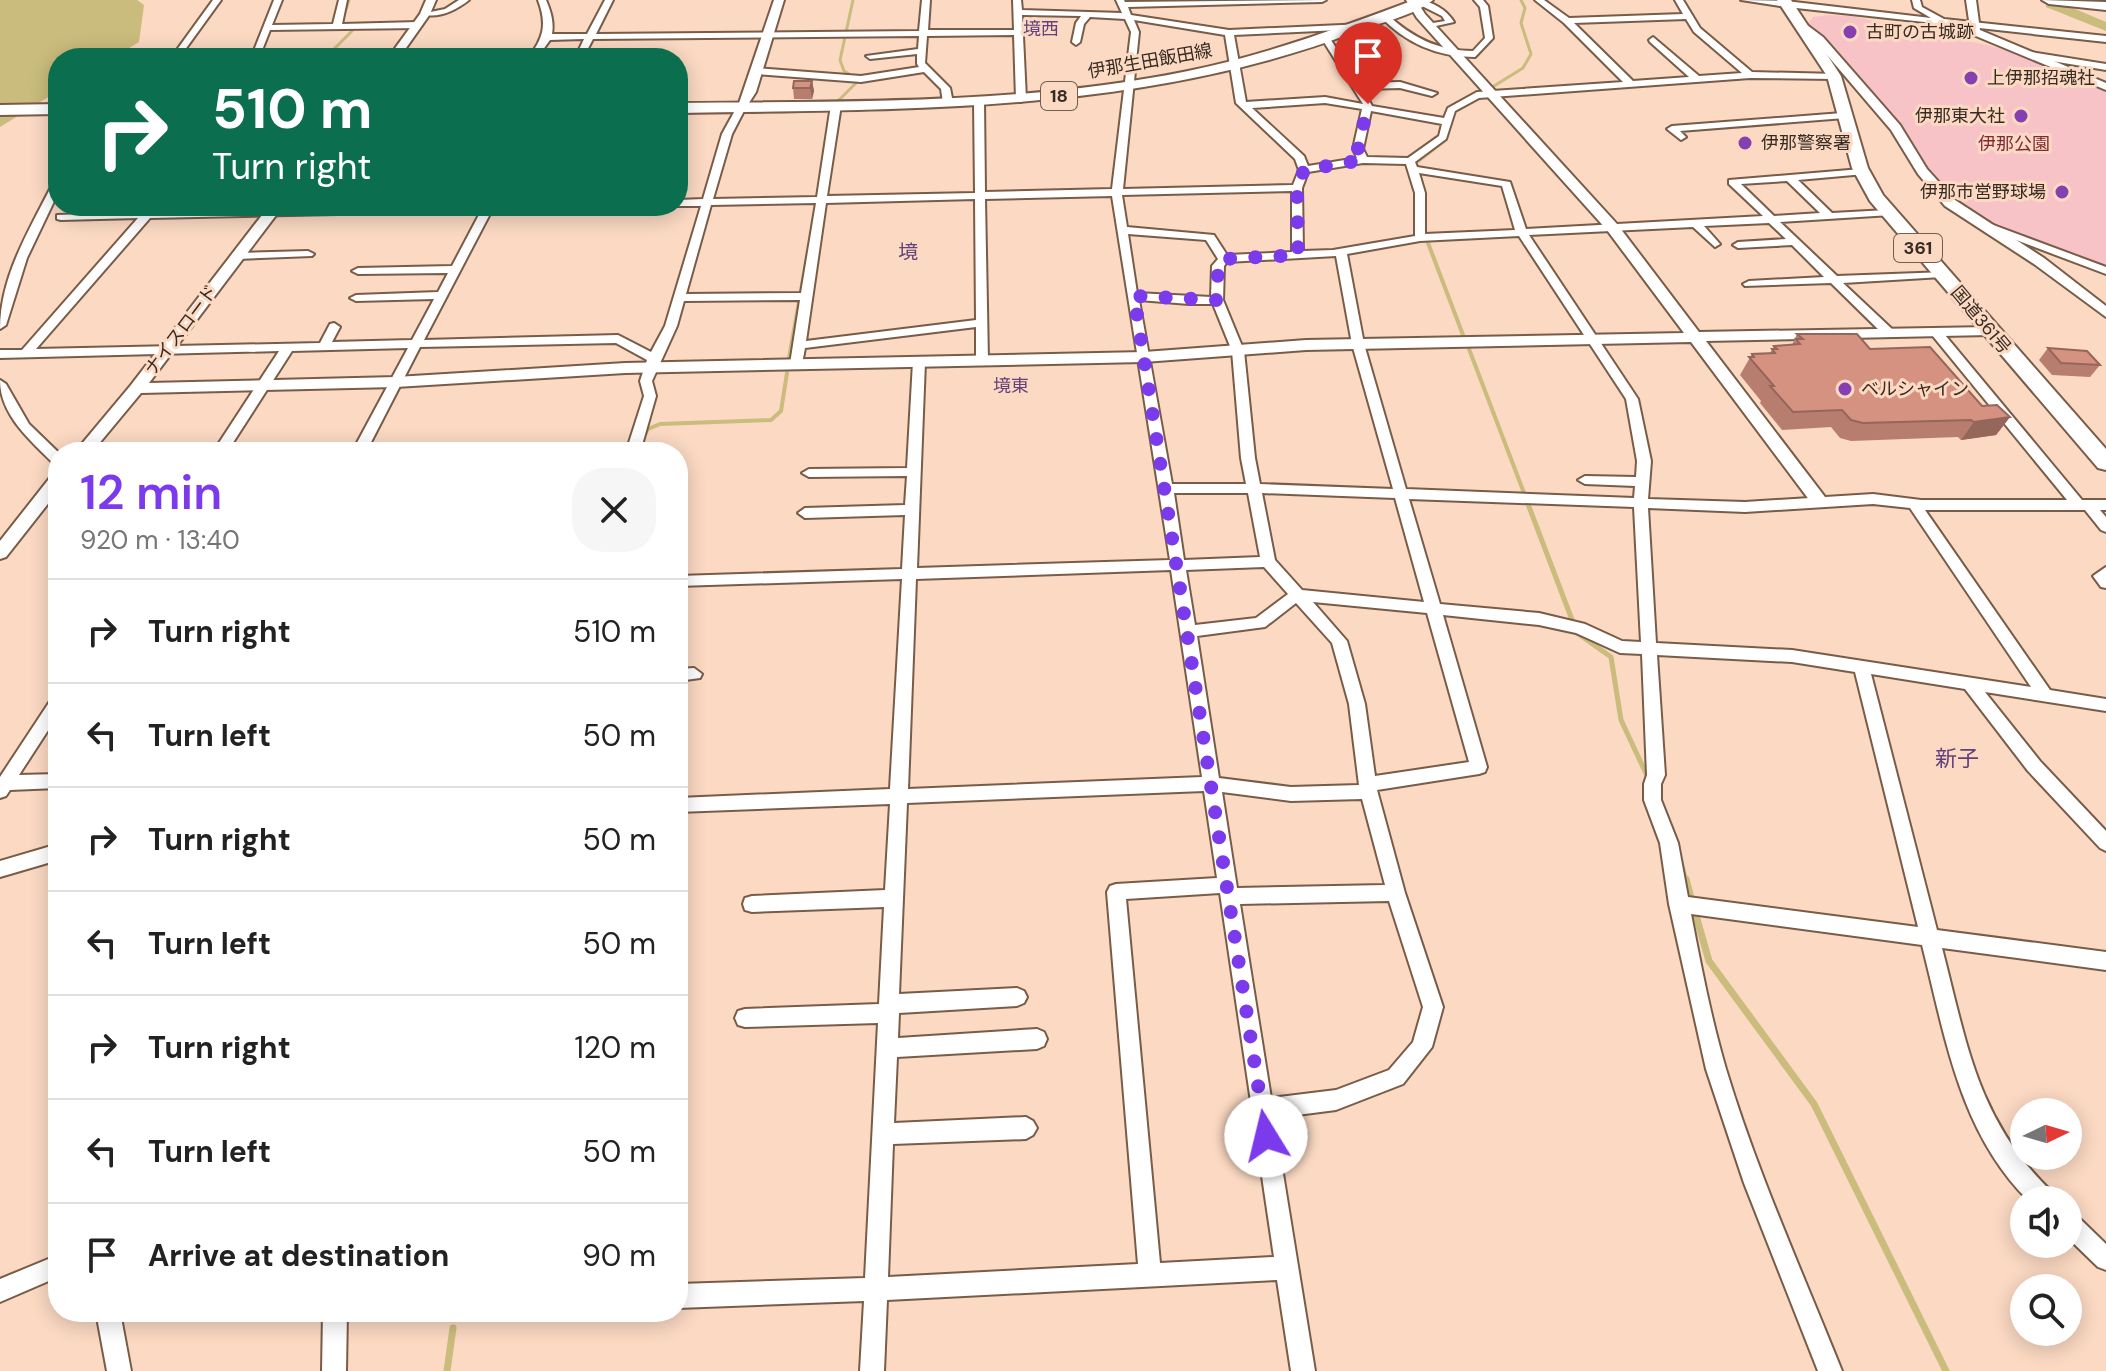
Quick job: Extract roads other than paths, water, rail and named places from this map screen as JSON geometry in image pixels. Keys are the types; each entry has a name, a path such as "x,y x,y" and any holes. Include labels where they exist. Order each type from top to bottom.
{"main road":[{"path":"2049,0 2106,6"},
{"name":"伊那生田飯田線","path":"688,108 948,103 1021,99 1130,86 1234,65 1326,39 1417,2"},
{"name":"国道361号","path":"1785,2 1834,76 1842,116 1861,172 1887,213 2106,463"},
{"path":"0,110 48,109"}],"street":[{"path":"182,48 217,0"},
{"path":"259,48 278,0"},
{"path":"337,26 343,0"},
{"path":"401,48 425,14 431,0"},
{"path":"425,14 447,11 465,0"},
{"path":"540,48 548,37 550,17 542,0"},
{"path":"584,48 609,0"},
{"path":"636,442 650,396 646,381 671,326 727,134 757,71 779,0"},
{"path":"926,0 921,51 924,69 945,88 948,103"},
{"path":"1017,0 1021,99"},
{"path":"1303,1371 1117,194 1135,32 1122,2 1198,4 1322,0"},
{"path":"1384,16 1403,35 1457,55 1475,54 1489,38 1484,6 1478,0"},
{"path":"1539,0 1567,21 1631,84"},
{"path":"1679,0 1697,30 1750,75"},
{"path":"1745,0 1785,2 1901,19 1944,21 1974,28 2106,87"},
{"path":"1916,0 1918,8 1944,21"},
{"path":"1971,0 1974,28"},
{"path":"1417,2 1445,14 1450,22 1430,26"},
{"path":"1417,2 1430,26 1612,227 1819,501"},
{"path":"1190,29 1198,4"},
{"path":"1017,12 1089,13 1229,33 1287,32 1356,23 1361,26"},
{"path":"1076,42 1080,23 1089,13"},
{"path":"1567,21 1688,16"},
{"path":"1974,28 1991,22 2056,29 2106,39"},
{"path":"267,28 418,25"},
{"path":"1803,27 1819,39 1896,128 1922,171 1950,203 2039,261 2106,313"},
{"path":"548,37 1019,32"},
{"path":"1229,33 1239,97 1244,106 1292,150 1304,170"},
{"path":"1326,39 1358,86 1367,107 1358,149 1363,160"},
{"path":"1653,40 1697,79"},
{"path":"870,56 921,51"},
{"path":"2030,55 2106,67"},
{"path":"757,71 859,79 924,69"},
{"path":"1415,167 1443,137 1451,110 1477,95 1750,75 1834,76"},
{"path":"1358,86 1400,85 1432,93"},
{"path":"1244,106 1325,100 1448,122"},
{"path":"979,101 982,360"},
{"path":"796,364 802,296 836,105"},
{"path":"1681,137 1672,129 1842,116"},
{"path":"1304,170 1363,160 1506,184 1521,231 1632,399 1644,461 1641,503 1652,782 1687,905 1714,1065 1732,1124 1830,1371"},
{"path":"1415,167 1424,237"},
{"path":"1298,255 1297,188 1304,170"},
{"path":"1861,172 1733,182 1889,333"},
{"path":"1789,177 1828,215"},
{"path":"688,203 1297,188"},
{"path":"0,325 21,258 48,203"},
{"path":"1262,1109 1336,1100 1396,1077 1422,1047 1433,1007 1396,893 1369,788 1357,704 1339,641 1268,562 1253,488 1238,351 1217,300 1218,266 1224,259 1341,252 1424,237 1887,213"},
{"path":"61,217 76,216"},
{"path":"26,353 147,216"},
{"name":"ナイスロード","path":"91,442 137,388 268,216"},
{"path":"364,442 483,216"},
{"path":"1695,222 1715,244"},
{"path":"1983,224 2106,271"},
{"path":"1121,230 1148,230 1178,237 1210,237 1224,259"},
{"path":"1738,245 1794,242"},
{"path":"688,805 1211,784 1291,794 1369,788 1479,767 1358,344 1341,252"},
{"path":"237,256 308,254"},
{"path":"358,271 456,269"},
{"path":"1749,284 1942,274"},
{"path":"356,298 442,295"},
{"path":"679,298 802,296"},
{"path":"1134,296 1217,300"},
{"path":"799,345 982,323"},
{"path":"324,346 334,327"},
{"path":"137,388 396,382 653,363 796,364 1144,357 1358,344 1989,331"},
{"path":"1936,332 2106,527"},
{"path":"0,354 618,339 653,363"},
{"path":"227,442 288,347"},
{"path":"872,1371 919,362"},
{"path":"0,384 5,410 48,450"},
{"path":"809,473 913,472"},
{"path":"1585,480 1642,482"},
{"path":"1166,489 1253,488 1745,507 1873,499 1914,504 2106,505"},
{"path":"0,553 48,492"},
{"path":"1914,504 2046,697"},
{"path":"805,513 911,510"},
{"path":"688,581 1268,562"},
{"path":"2106,572 2100,576 2106,583"},
{"path":"1187,632 1260,623 1297,595 1539,619 1576,627 1620,647 1792,656 2106,705"},
{"path":"1862,669 1965,1076 1981,1120 1994,1144 2032,1186"},
{"path":"1971,686 2034,766 2106,843"},
{"path":"3,787 48,717"},
{"path":"3,787 48,782"},
{"path":"0,869 48,855"},
{"path":"1150,1274 1116,892 1396,893"},
{"path":"752,904 893,898"},
{"path":"1687,905 2106,961"},
{"path":"745,1018 1017,997"},
{"path":"887,1048 1037,1039"},
{"path":"883,1134 1026,1128"},
{"path":"2082,1236 2106,1259"},
{"path":"688,1296 1286,1268"},
{"path":"0,1291 48,1270"},
{"path":"110,1322 119,1371"},
{"path":"334,1371 335,1322"}],"waterway":[{"path":"335,48 352,31 341,25 349,0"},
{"path":"837,102 859,80 844,71 840,60 853,0"},
{"path":"1494,86 1523,68 1531,54 1521,23 1525,8 1521,0"},
{"path":"2051,4 2106,27"},
{"path":"1425,220 1424,190 1416,163 1446,140 1453,113 1480,97"},
{"path":"813,220 819,188"},
{"path":"812,226 814,218"},
{"path":"1425,235 1463,335"},
{"path":"789,358 808,251"},
{"path":"1469,349 1529,506"},
{"path":"644,436 648,429 660,424 771,420 781,411 787,373"},
{"path":"1528,504 1577,633 1611,657 1621,720 1650,782"},
{"path":"1671,827 1686,881"},
{"path":"1686,879 1692,902"},
{"path":"1695,912 1709,961 1814,1104 1946,1371"},
{"path":"447,1371 453,1328"}],"place":[{"name":"古町の古城跡","path":"1850,32"},
{"name":"上伊那招魂社","path":"1971,78"},
{"name":"伊那東大社","path":"2021,116"},
{"name":"伊那警察署","path":"1745,143"},
{"name":"伊那市営野球場","path":"2062,192"},
{"name":"ベルシャイン","path":"1845,389"}],"district":[{"name":"境西","path":"1041,29"},
{"name":"境","path":"908,252"},
{"name":"境東","path":"1011,386"},
{"name":"新子","path":"1957,758"}],"park label":[{"name":"伊那公園","path":"2014,144"}]}
